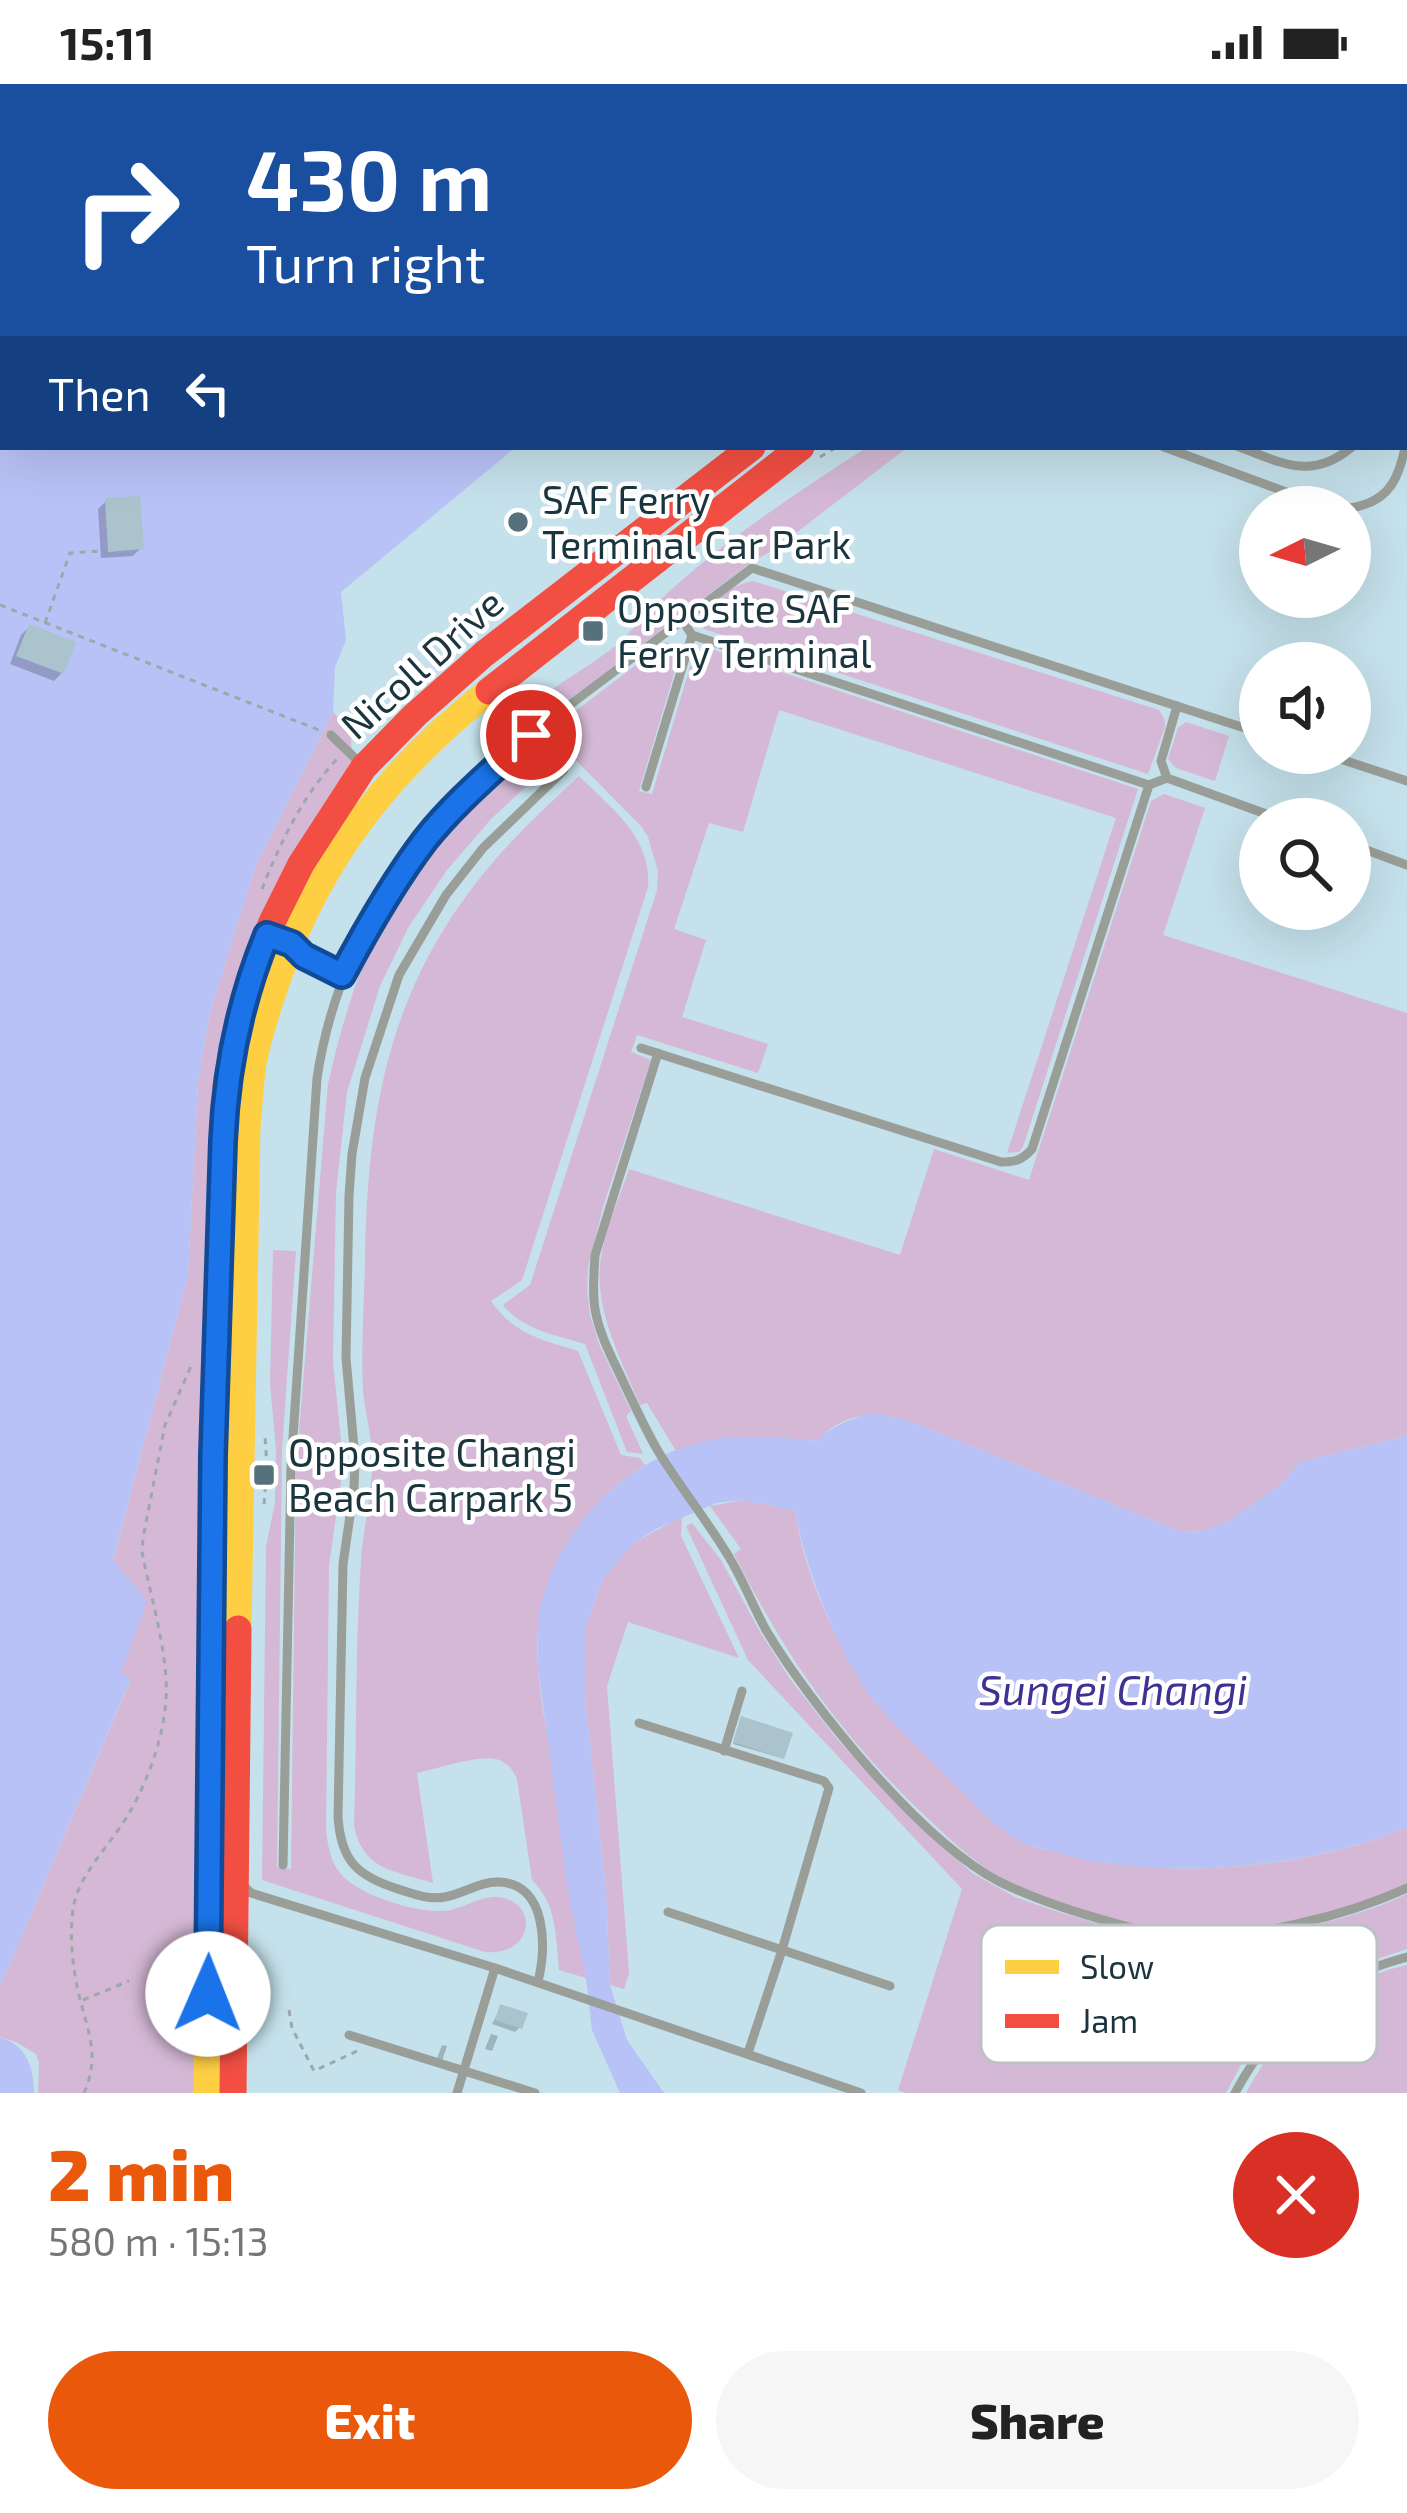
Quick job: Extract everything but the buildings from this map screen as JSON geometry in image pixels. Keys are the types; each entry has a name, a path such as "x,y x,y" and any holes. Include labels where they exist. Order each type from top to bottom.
{"main road":[{"name":"Nicoll Drive","path":"280,939 301,864 364,767 484,654 748,450"},
{"name":"Nicoll Drive","path":"220,2085 228,1392 224,1102 248,984 355,825 439,734 797,450"}],"lane":[{"path":"1172,450 1270,486"},
{"path":"1247,450 1310,468 1348,450"},
{"path":"1371,503 1395,481 1404,450"},
{"path":"555,716 752,568 1239,726"},
{"path":"683,620 692,635 1150,785 1167,778 1239,804"},
{"path":"646,787 692,635"},
{"path":"1167,778 1161,761 1177,706"},
{"path":"332,735 386,787"},
{"path":"283,1865 291,1467 322,1040 342,975 388,892 427,837 531,735"},
{"path":"1371,769 1407,781"},
{"path":"538,1982 540,1919 526,1894 500,1882 438,1898 417,1895 365,1876 346,1856 341,1843 343,1564 355,1459 346,1358 348,1219 362,1094 399,976 446,895 471,863 564,770"},
{"path":"641,1048 1001,1162 1024,1159 1032,1149 1150,785"},
{"path":"1371,852 1407,865"},
{"path":"280,939 342,975"},
{"path":"658,1054 602,1226 593,1286 605,1344 657,1450 728,1555 765,1628 796,1675 885,1784 966,1860 1013,1888 1124,1925"},
{"path":"724,1750 742,1691"},
{"path":"640,1723 824,1781 829,1788 748,2053"},
{"path":"223,1876 251,1893 538,1982 861,2093"},
{"path":"1282,1925 1323,1919 1407,1888"},
{"path":"668,1912 890,1986"},
{"path":"1377,1967 1407,1957"},
{"path":"457,2093 494,1968"},
{"path":"349,2035 535,2093"},
{"path":"1235,2093 1254,2063"}],"path":[{"path":"45,623 70,554 101,550"},
{"path":"0,605 332,735"},
{"path":"81,2001 129,1981"},
{"path":"289,2010 292,2028 314,2071 375,2043"}],"shaded area":[{"path":"863,450 904,450 550,714 560,723 666,642 676,646 679,657 639,791 652,794 693,657 711,649 1138,789 1023,1147 1007,1153 1116,818 779,710 743,832 709,823 674,929 706,940 682,1017 768,1044 758,1073 637,1035 631,1052 651,1060 603,1207 587,1290 599,1344 631,1411 626,1416 643,1454 627,1452 585,1344 530,1326 503,1305 530,1285 657,890 658,871 641,826 527,711 615,646 660,600 760,519"},
{"path":"753,581 1159,710 1165,727 1148,774 704,629 701,620 715,601"},
{"path":"333,712 350,730 354,773 285,880 234,982 222,1089 204,2093 38,2093 36,2054 0,2037 0,1987 131,1679 121,1675 113,1561 188,1275 198,1083 210,1012 256,865"},
{"path":"1186,722 1229,736 1215,781 1176,768 1168,759 1178,728"},
{"path":"541,737 559,756 491,819 447,870 408,928 380,986 347,1092 336,1192 333,1361 342,1451 329,1566 329,1847 337,1868 349,1881 392,1902 439,1911 491,1897 515,1903 526,1920 521,1939 513,1947 485,1952 262,1880 266,1547 275,1502 276,1450 270,1384 273,1250 296,1251 282,1450 277,1867 291,1869 296,1467 328,1084 358,979 399,892 455,821"},
{"path":"579,776 636,838 648,887 522,1280 491,1301 519,1329 578,1351 621,1455 640,1458 645,1465 605,1496 581,1525 547,1585 538,1624 540,1690 586,1978 559,1970 551,1910 532,1880 517,1779 503,1762 478,1759 417,1773 433,1883 372,1860 354,1825 359,1594 372,1467 362,1375 367,1209 378,1106 404,1010 451,918 506,847"},
{"path":"1164,794 1205,808 1163,935 1407,1013 1407,1436 1300,1462 1280,1485 1229,1521 1203,1531 1181,1532 894,1417 848,1420 817,1441 746,1438 676,1451 647,1403 640,1405 609,1330 600,1291 602,1251 629,1169 900,1255 934,1149 1029,1180 1151,801"},
{"path":"744,1500 796,1511 824,1610 874,1701 1021,1841 1095,1861 1186,1869 1280,1862 1368,1842 1407,1827 1407,1884 1358,1903 1261,1925 1133,1925 1000,1877 922,1813 840,1723 774,1627 734,1554 741,1549 710,1506"},
{"path":"682,1516 681,1536 739,1658 628,1622 607,1686 629,1973 624,1989 610,1985 606,1890 585,1698 585,1628 603,1579 619,1558 634,1543"},
{"path":"692,1523 721,1560 790,1679 893,1800 972,1873 1015,1897 1102,1925 981,1925 981,2063 1242,2063 1226,2093 898,2090 962,1889 748,1660 686,1526"},
{"path":"1407,1894 1407,1949 1377,1959 1377,1925 1309,1925 1337,1919"},
{"path":"1407,1965 1407,2093 1246,2093 1264,2063 1377,2063 1377,1974"}],"water":[{"path":"0,450 512,450 341,592 346,640 335,667 333,712 256,865 210,1012 198,1083 188,1275 113,1560 147,1600 121,1674 131,1678 0,1987"},
{"name":"Sungei Changi","path":"872,1413 907,1420 1181,1532 1203,1531 1229,1521 1280,1485 1300,1462 1407,1436 1407,1827 1326,1853 1187,1869 1097,1862 1022,1842 985,1815 864,1686 815,1584 796,1511 744,1500 716,1503 634,1543 603,1579 585,1628 585,1698 606,1890 610,1985 627,2040 664,2093 620,2093 592,2030 569,1898 538,1669 543,1595 554,1566 589,1513 611,1490 663,1456 724,1438 817,1441 835,1427"},
{"path":"0,2037 27,2058 34,2093 0,2093"}],"traffic: slow":[{"path":"238,1629 247,1127 258,1041 296,932 338,853 391,783 489,691"},
{"path":"207,2093 216,1328 226,1087"}],"traffic: jam":[{"path":"226,1087 248,984 272,922 301,864 364,767 484,654 748,450"},
{"path":"489,691 797,450"},
{"path":"233,2093 238,1629"}],"place":[{"name":"SAF Ferry Terminal Car Park","path":"518,522"},
{"name":"Opposite SAF Ferry Terminal","path":"593,631"},
{"name":"Opposite Changi Beach Carpark 5","path":"264,1475"}],"route":[{"path":"208,1994 213,1455 224,1102 248,984 267,935 292,944 304,956 342,975 388,892 427,837 531,735"}]}
